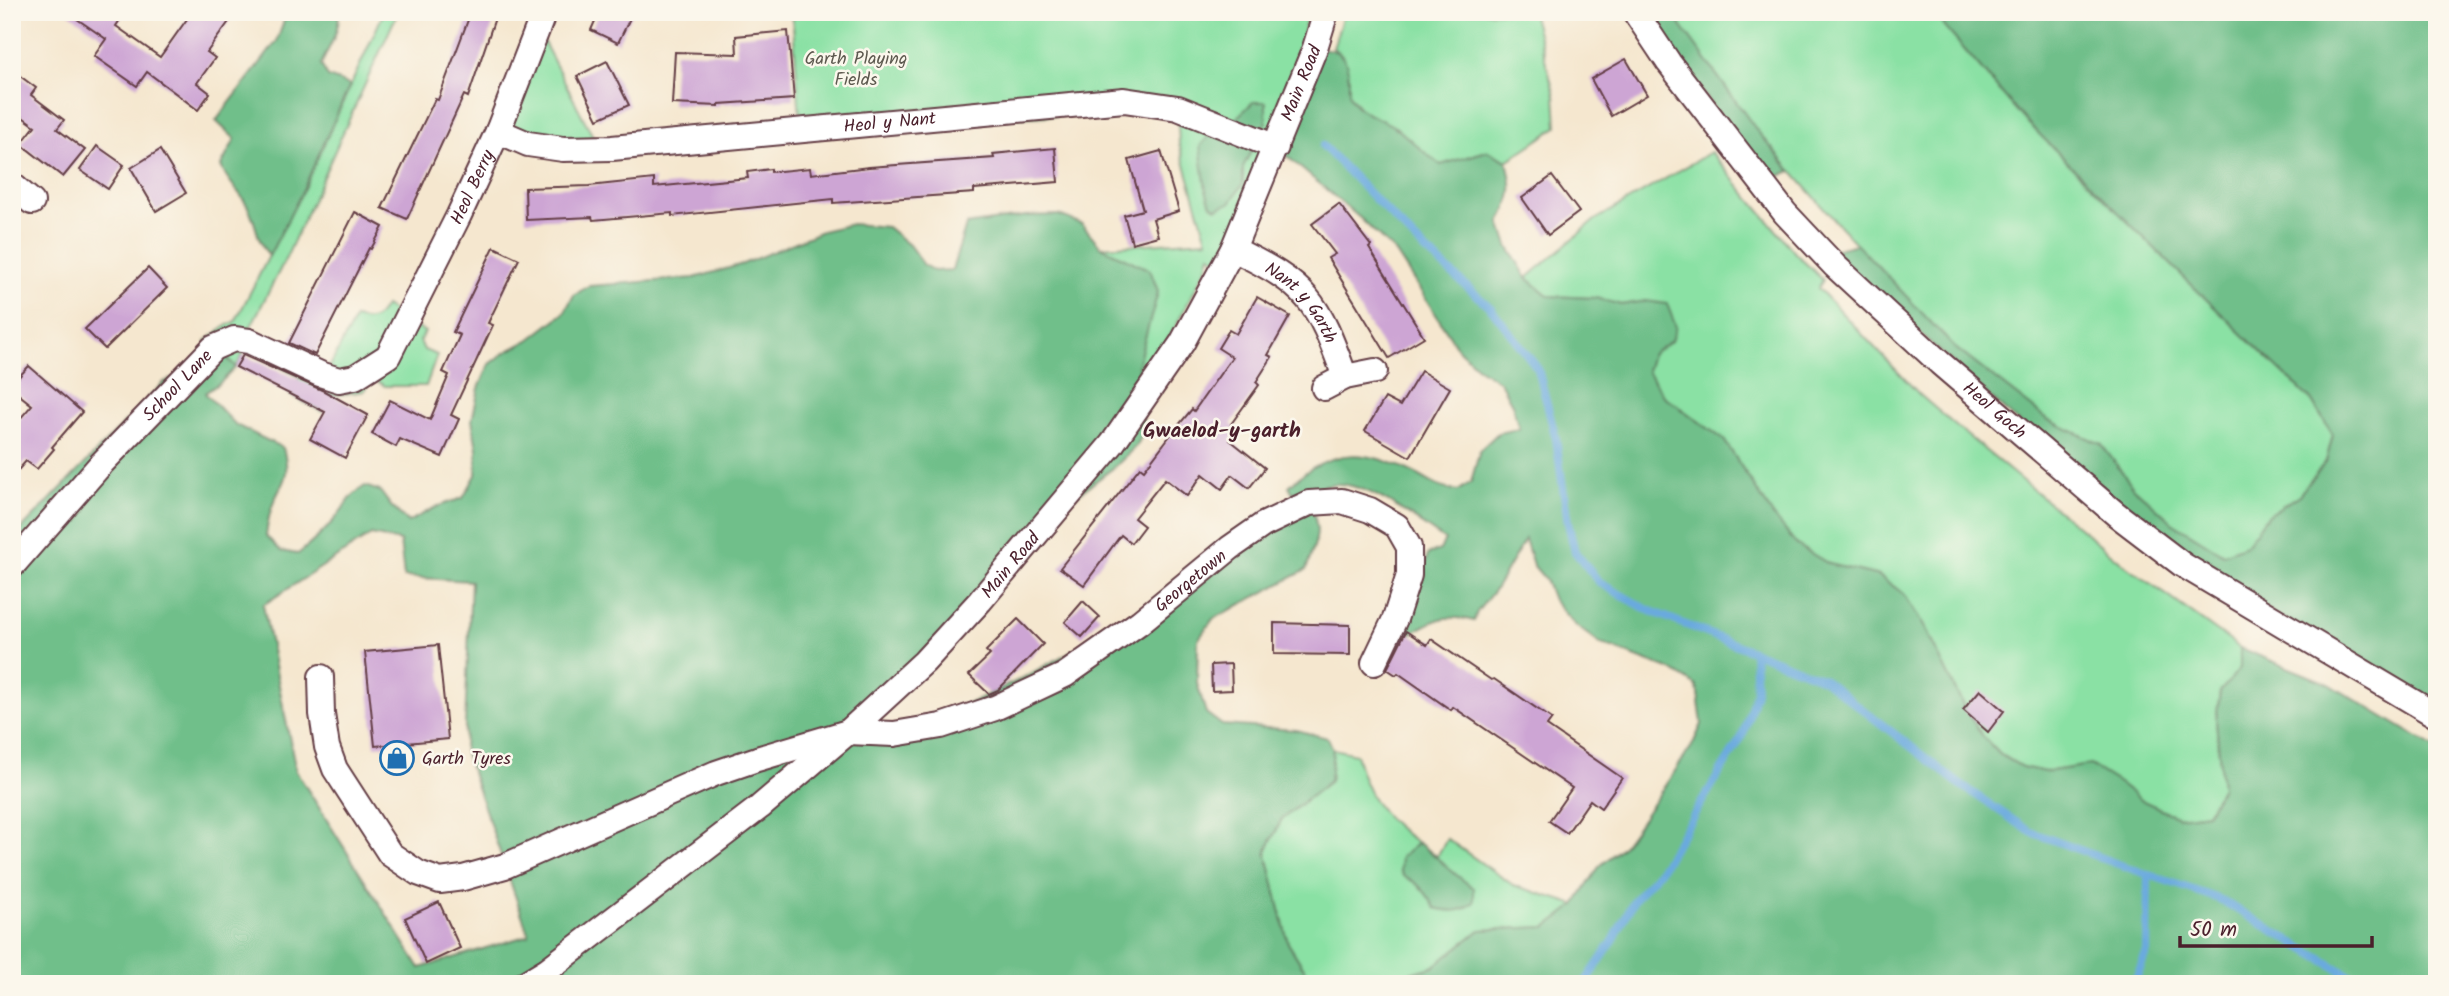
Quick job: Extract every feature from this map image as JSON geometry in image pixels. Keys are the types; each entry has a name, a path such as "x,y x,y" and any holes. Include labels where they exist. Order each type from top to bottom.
{"street":[{"name":"Heol Berry","path":"388,356 498,131 544,12"},
{"name":"Main Road","path":"524,984 547,970 760,807 849,732 924,662 989,591 1112,444 1182,343 1233,249 1315,48 1326,12"},
{"name":"Heol Goch","path":"1635,12 1669,63 1785,213 1835,266 1960,381 2116,514 2183,565 2437,716"},
{"name":"Heol y Nant","path":"498,131 528,144 563,149 612,148 1124,100 1178,108 1276,147"},
{"path":"12,185 32,202"},
{"name":"Nant y Garth","path":"1233,249 1268,266 1296,285 1313,303 1327,328 1335,383 1375,371"},
{"name":"School Lane","path":"12,566 102,463 213,348 234,339 249,341 320,374 340,380 355,377 388,356"},
{"name":"Georgetown","path":"849,732 894,734 942,726 995,708 1065,675 1140,622 1230,548 1263,525 1309,503 1342,501 1370,510 1396,526 1409,547 1409,575 1395,619 1374,663"},
{"path":"321,677 322,714 327,747 335,769 390,854 418,873 440,880 463,878 505,866 716,773 849,732"}],"green space":[{"path":"287,12 338,12 336,32 321,65 328,77 350,85 303,190 269,256 261,243 246,203 221,166 235,139 216,121 277,41"},
{"path":"384,12 398,12 287,256 250,328 329,368 355,318 373,319 385,306 425,332 420,341 424,350 437,355 426,386 385,386 371,378 364,391 330,396 322,412 290,395 300,377 246,349 236,367 206,341 225,326 235,322 303,190"},
{"name":"Garth Playing Fields","path":"792,12 1308,12 1298,55 1315,48 1224,266 1210,254 1207,267 1172,333 1139,383 1138,363 1158,291 1150,270 1101,247 1207,240 1179,144 1177,108 801,131"},
{"path":"1344,12 1532,12 1555,95 1557,127 1507,161 1486,151 1441,165 1421,152 1397,128 1362,111 1349,95 1349,76 1342,55 1333,48"},
{"path":"1643,12 1671,12 1758,132 1791,171 1768,181"},
{"path":"1671,12 1932,12 2025,120 2311,400 2333,435 2326,461 2299,495 2268,515 2246,545 2223,554 2172,522 2134,488 2101,444 2048,420 1954,347 1837,223 1758,132"},
{"path":"1932,12 2437,12 2437,712 2202,570 2084,482 1829,251 1857,244 1954,347 2048,420 2101,444 2134,488 2172,522 2223,554 2246,545 2268,515 2299,495 2326,462 2333,435 2311,400 2025,120"},
{"path":"537,29 599,148 498,131"},
{"path":"1315,48 1330,49 1344,59 1348,71 1349,94 1354,103 1366,113 1399,130 1441,165 1487,151 1507,161 1511,192 1500,223 1509,248 1527,278 1549,296 1596,298 1621,305 1646,301 1667,304 1676,327 1671,341 1652,354 1647,371 1664,396 1724,440 1774,517 1797,545 1829,564 1879,576 1904,594 1925,628 1965,709 1982,735 1999,754 2022,767 2045,772 2090,765 2141,800 2178,817 2207,813 2222,787 2216,720 2220,692 2240,668 2240,648 2329,684 2437,749 2437,984 1356,984 1370,977 1388,979 1433,967 1480,930 1546,927 1575,905 1599,867 1622,847 1692,746 1702,724 1697,686 1671,670 1599,643 1574,624 1553,600 1545,579 1533,565 1525,539 1496,588 1477,612 1474,621 1442,619 1412,633 1403,628 1428,554 1440,550 1445,540 1393,505 1364,490 1332,484 1293,493 1289,486 1320,463 1351,455 1383,460 1441,487 1458,491 1471,482 1480,450 1498,433 1519,429 1512,404 1500,382 1459,350 1396,253 1361,219 1276,147"},
{"path":"1253,102 1266,102 1266,123 1243,167 1243,184 1230,203 1217,208 1211,205 1206,190 1200,146 1208,137 1226,128"},
{"path":"1711,152 1796,254 1823,280 1818,288 1920,395 2125,565 2240,648 2240,668 2220,692 2216,720 2222,787 2207,813 2178,817 2141,800 2090,765 2045,772 2022,767 1999,753 1982,736 1965,709 1925,628 1904,594 1879,576 1829,564 1797,545 1774,517 1724,440 1664,396 1647,371 1652,354 1671,341 1646,301 1621,305 1596,298 1549,296 1527,278 1595,220"},
{"path":"1059,215 1082,224 1101,247 1150,270 1158,292 1138,363 1140,405 1145,429 1137,445 1117,465 1059,509 850,731 897,727 949,713 1021,679 1092,640 1119,631 1309,503 1317,529 1306,570 1213,619 1198,640 1197,683 1206,713 1222,725 1296,730 1328,738 1333,749 1330,781 1282,819 1266,851 1288,943 1306,972 1322,984 12,984 12,539 164,382 225,356 236,367 205,393 236,425 283,448 286,460 285,476 273,503 266,536 281,551 298,554 322,533 351,497 365,486 380,491 408,522 436,507 463,498 476,475 477,449 472,420 479,388 489,365 504,353 529,340 564,313 574,295 589,286 694,278 743,264 822,231 852,224 887,227 909,245 924,265 934,271 952,270 966,225 1026,216","holes":["371,535 400,541 404,577 471,581 464,750 529,935 420,968 296,771 263,605"]},
{"path":"1333,749 1356,754 1368,789 1384,814 1407,835 1437,856 1447,839 1513,885 1576,905 1546,927 1480,930 1433,967 1388,979 1370,977 1356,984 1322,984 1306,972 1288,943 1266,851 1282,819 1330,781"},
{"path":"1418,843 1474,888 1474,902 1456,911 1435,908 1422,889 1403,876 1400,870 1401,857"}],"building":[{"path":"67,12 125,12 116,26 160,57 192,12 236,12 207,52 215,58 197,83 210,93 198,110 147,72 137,86 94,56 106,39"},
{"path":"471,12 497,12 468,97 464,95 407,219 382,208 435,99 438,100"},
{"path":"599,12 633,12 618,43 591,30"},
{"path":"788,31 794,99 719,106 672,104 675,52 737,54 736,36"},
{"path":"1626,59 1647,95 1611,116 1591,79"},
{"path":"607,61 629,105 598,119 577,76"},
{"path":"12,70 36,88 31,95 64,120 57,129 85,150 63,177 21,144 35,126 17,113 12,119"},
{"path":"97,146 124,165 108,189 80,170"},
{"path":"1055,148 1058,182 974,189 974,193 833,203 833,199 672,216 672,213 593,220 592,217 526,220 525,188 589,186 654,179 654,187 748,178 747,172 771,169 771,172 810,168 811,174 994,158 993,154"},
{"path":"160,150 186,193 156,211 131,168"},
{"path":"1161,151 1179,211 1153,219 1158,236 1132,243 1124,215 1143,210 1129,160"},
{"path":"1552,176 1579,212 1548,235 1522,198"},
{"path":"1339,204 1371,246 1369,248 1424,337 1389,358 1328,258 1335,254 1312,224"},
{"path":"355,212 383,227 371,249 369,248 315,355 289,343"},
{"path":"494,247 519,259 488,323 493,325 451,415 459,419 442,457 400,439 396,447 372,434 390,400 430,420 449,375 443,372 460,335 453,332"},
{"path":"148,268 167,288 105,349 85,329"},
{"path":"1257,297 1290,316 1268,355 1272,357 1256,382 1259,385 1231,424 1239,431 1230,440 1265,468 1249,488 1232,475 1222,489 1203,474 1187,496 1165,479 1134,518 1144,526 1131,543 1121,535 1084,585 1060,568 1140,467 1144,470 1192,409 1194,411 1232,357 1218,348 1229,330 1236,334"},
{"path":"243,355 324,391 368,415 345,458 310,439 325,412 236,367"},
{"path":"29,366 82,412 37,469 26,461 12,477 12,428 32,405 12,389 12,384"},
{"path":"1421,371 1450,388 1410,457 1365,431 1385,398 1400,406"},
{"path":"1083,601 1100,617 1082,637 1065,622"},
{"path":"1018,619 1043,644 998,690 989,694 969,675 990,655 986,651"},
{"path":"1274,623 1350,625 1350,655 1274,654"},
{"path":"1406,631 1427,645 1431,639 1491,680 1494,679 1552,719 1547,726 1622,778 1601,808 1590,800 1567,833 1549,821 1572,788 1453,707 1451,710 1398,673 1396,675 1387,669"},
{"path":"438,645 448,739 375,746 365,652"},
{"path":"1231,664 1232,690 1212,691 1211,665"},
{"path":"1980,690 2004,711 1988,732 1963,710"},
{"path":"439,902 460,948 426,964 405,918"}],"waterway":[{"path":"1323,146 1421,246 1491,308 1538,369 1556,439 1575,552 1600,583 1648,610 1823,679 1958,783 2031,832 2219,899 2364,984"},
{"path":"1584,984 1613,941 1634,900 1660,870 1743,735 1756,692 1754,652"},
{"path":"2134,984 2147,951 2148,875"}],"place":[{"name":"Garth Tyres","path":"397,758"}],"district":[{"name":"Gwaelod-y-garth","path":"1222,430"}]}
